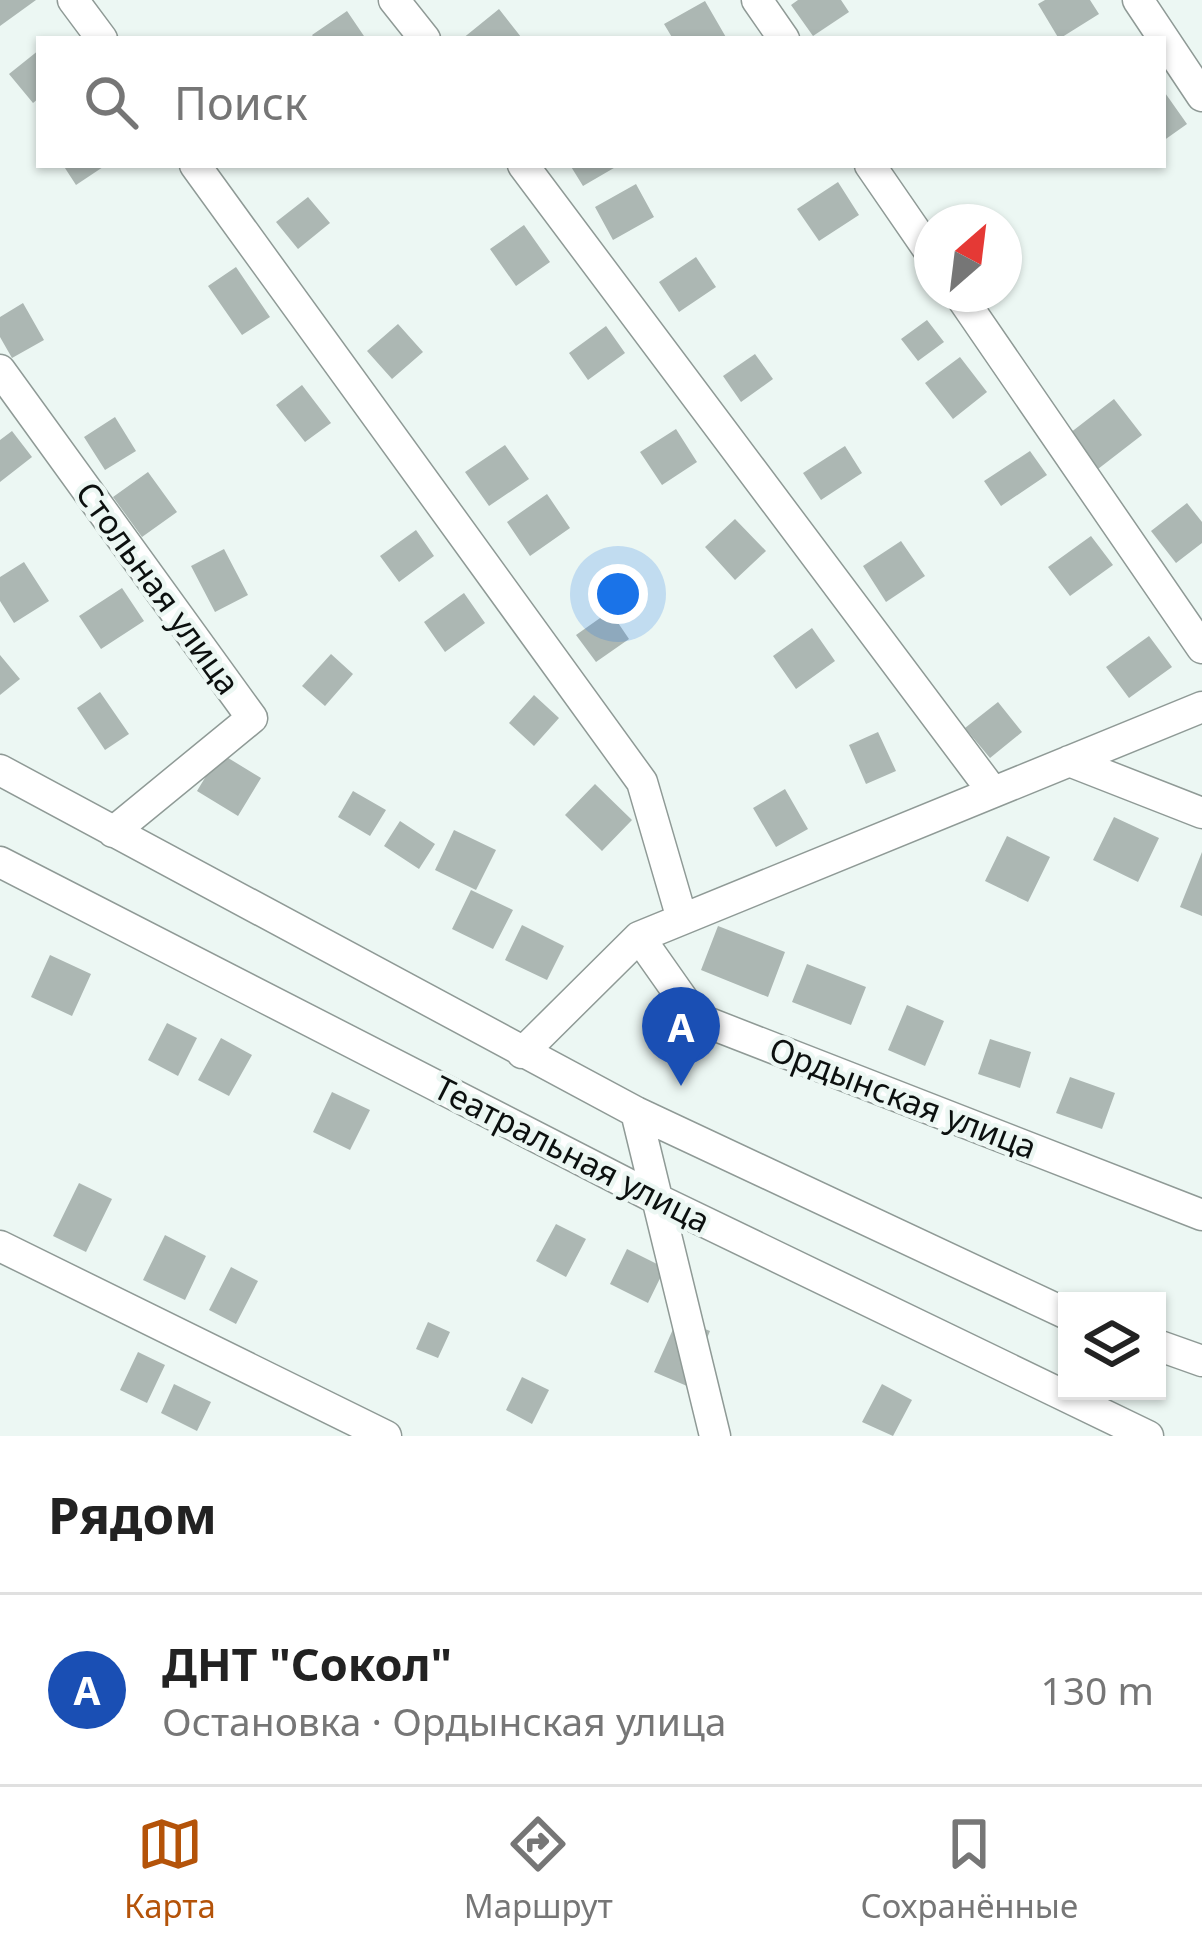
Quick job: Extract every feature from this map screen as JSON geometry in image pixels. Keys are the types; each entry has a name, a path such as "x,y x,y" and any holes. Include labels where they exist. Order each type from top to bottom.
{"street":[{"path":"394,0 423,36"},
{"path":"757,0 782,36"},
{"path":"1138,0 1162,36"},
{"path":"75,1 100,36"},
{"path":"1166,42 1202,96"},
{"path":"197,168 642,782 682,920"},
{"path":"525,168 993,792"},
{"path":"872,168 914,229"},
{"path":"971,312 1202,647"},
{"name":"Стольная улица","path":"0,370 252,718 113,832"},
{"path":"522,1053 639,937 1202,707"},
{"path":"1069,760 1202,813"},
{"path":"0,770 636,1112 1058,1311"},
{"name":"Театральная улица","path":"0,862 659,1200 1148,1436"},
{"name":"Ордынская улица","path":"639,937 696,1018 1202,1215"},
{"path":"636,1112 715,1436"},
{"path":"0,1246 386,1436"},
{"path":"1166,1348 1202,1360"}],"building":[{"path":"0,0 36,0 0,26"},
{"path":"798,0 841,0 849,12 813,36 791,5"},
{"path":"1090,0 1099,14 1057,36 1038,4"},
{"path":"705,1 725,36 671,36 664,24"},
{"path":"499,9 520,36 466,36"},
{"path":"347,11 364,36 313,36"},
{"path":"36,52 36,100 33,103 9,74"},
{"path":"1166,94 1187,124 1166,139"},
{"path":"65,168 102,168 76,185"},
{"path":"572,168 614,168 583,186"},
{"path":"838,182 859,215 819,241 797,209"},
{"path":"636,184 654,217 613,240 595,207"},
{"path":"308,197 330,223 298,249 276,222"},
{"path":"524,225 550,262 516,286 490,249"},
{"path":"696,257 716,287 679,312 659,282"},
{"path":"236,267 270,317 242,335 208,286"},
{"path":"23,303 44,340 12,358 0,337 0,317"},
{"path":"927,320 944,342 918,361 901,339"},
{"path":"398,324 423,352 392,379 367,351"},
{"path":"606,326 625,353 588,380 569,353"},
{"path":"755,354 773,379 741,402 723,376"},
{"path":"960,357 987,392 953,419 925,383"},
{"path":"302,385 331,423 305,442 276,405"},
{"path":"1114,399 1142,435 1098,469 1070,433"},
{"path":"115,417 136,451 105,470 84,437"},
{"path":"676,429 697,462 662,485 640,452"},
{"path":"12,431 32,457 0,482 0,440"},
{"path":"505,445 529,479 489,506 465,472"},
{"path":"845,446 862,473 821,500 803,473"},
{"path":"1030,451 1047,475 1001,506 984,481"},
{"path":"148,472 177,512 142,537 113,497"},
{"path":"547,494 570,528 530,556 507,522"},
{"path":"1187,503 1202,522 1202,543 1176,563 1151,531"},
{"path":"735,519 766,551 735,580 705,547"},
{"path":"416,530 434,556 399,582 380,556"},
{"path":"1091,536 1113,565 1070,596 1048,567"},
{"path":"901,541 925,576 886,602 863,566"},
{"path":"224,549 248,595 215,612 191,566"},
{"path":"24,562 49,601 14,623 0,601 0,577"},
{"path":"122,588 144,621 101,649 79,616"},
{"path":"464,593 485,623 445,652 424,622"},
{"path":"610,611 629,639 596,662 576,635"},
{"path":"812,628 835,661 796,689 773,656"},
{"path":"1149,636 1172,667 1129,698 1106,667"},
{"path":"331,654 353,674 325,706 302,686"},
{"path":"0,655 20,679 0,695"},
{"path":"100,692 129,734 105,750 77,708"},
{"path":"534,695 559,718 534,746 509,723"},
{"path":"998,702 1022,732 990,758 965,728"},
{"path":"878,732 896,771 866,784 849,745"},
{"path":"220,753 261,778 238,816 197,791"},
{"path":"595,784 632,820 602,851 565,815"},
{"path":"785,789 808,829 776,847 753,808"},
{"path":"353,791 386,810 370,836 338,817"},
{"path":"1114,817 1159,838 1138,882 1093,860"},
{"path":"400,821 435,844 419,869 384,846"},
{"path":"454,830 496,850 476,890 435,870"},
{"path":"1007,836 1050,857 1028,902 985,881"},
{"path":"1202,852 1202,916 1180,907"},
{"path":"471,890 513,910 493,949 452,929"},
{"path":"522,925 564,946 547,980 505,960"},
{"path":"718,926 785,952 768,997 701,970"},
{"path":"50,955 91,974 72,1016 31,997"},
{"path":"807,964 866,987 851,1025 792,1002"},
{"path":"907,1005 944,1021 925,1066 888,1050"},
{"path":"167,1023 197,1038 178,1076 148,1060"},
{"path":"221,1038 252,1055 229,1096 198,1080"},
{"path":"990,1039 1031,1052 1020,1088 978,1074"},
{"path":"1070,1077 1115,1093 1102,1129 1056,1113"},
{"path":"332,1092 370,1110 350,1150 313,1132"},
{"path":"79,1183 112,1199 86,1252 53,1236"},
{"path":"556,1224 586,1239 566,1277 536,1261"},
{"path":"165,1235 206,1256 185,1300 143,1280"},
{"path":"627,1249 665,1268 648,1303 610,1284"},
{"path":"231,1267 258,1281 236,1324 209,1310"},
{"path":"678,1318 710,1331 687,1386 654,1372"},
{"path":"428,1322 450,1332 438,1358 416,1349"},
{"path":"138,1352 165,1365 147,1403 120,1390"},
{"path":"522,1377 549,1390 532,1424 506,1410"},
{"path":"174,1384 211,1402 197,1431 161,1413"},
{"path":"882,1384 912,1400 893,1436 862,1422"}],"place":[{"name":"ДНТ \"Сокол\"","path":"681,1086"}]}
